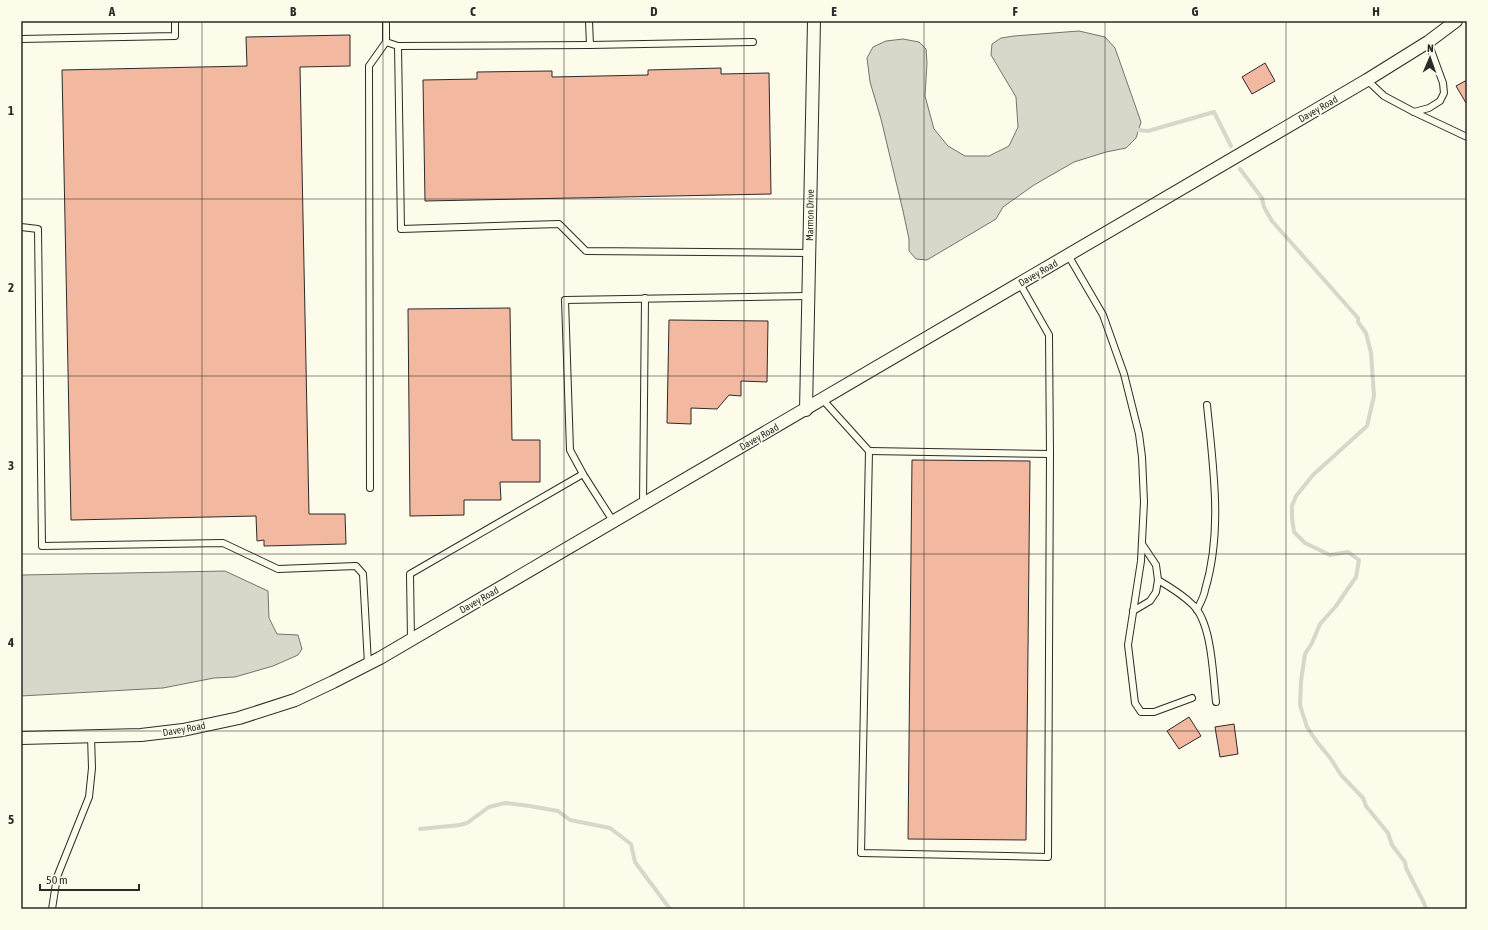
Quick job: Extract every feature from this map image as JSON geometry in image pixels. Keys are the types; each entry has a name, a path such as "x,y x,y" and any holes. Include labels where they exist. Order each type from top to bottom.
{"street":[{"name":"Marmon Drive","path":"806,410 814,21"},
{"name":"Davey Road","path":"21,738 141,735 183,730 239,718 295,700 333,682 410,640 806,410 1367,80 1428,42 1456,21"}],"lane":[{"path":"21,39 175,36 175,21"},
{"path":"370,488 369,66 386,42 386,21"},
{"path":"589,21 590,45"},
{"path":"386,42 398,46 753,42"},
{"path":"1414,112 1429,108 1440,101 1444,93 1443,83 1428,42"},
{"path":"398,46 401,229 559,224 586,251 809,253"},
{"path":"1367,80 1384,96 1467,137"},
{"path":"21,227 38,229 42,546 223,543 278,569 356,566 363,574 368,664"},
{"path":"1068,255 1103,315 1124,374 1139,434 1142,457 1144,502 1142,544 1141,561 1128,645 1135,702 1141,712 1154,712 1192,698"},
{"path":"823,400 869,451 861,853 1048,857 1050,454 1049,336 1020,284"},
{"path":"613,521 583,474 570,450 565,300 808,296"},
{"path":"643,504 645,298"},
{"path":"1197,610 1205,591 1213,552 1216,494 1207,405"},
{"path":"869,451 1050,454"},
{"path":"410,640 410,574 583,474"},
{"path":"1133,611 1150,601 1156,592 1158,580 1156,565 1142,544"},
{"path":"1158,580 1194,605 1202,618 1207,633 1216,702"},
{"path":"52,909 57,877 89,798 92,768 91,736"}],"shaded area":[{"path":"1079,31 1105,37 1115,48 1141,122 1136,138 1126,148 1106,152 1074,162 1034,185 1003,207 996,219 927,260 916,259 909,251 909,239 903,211 881,119 870,82 867,58 873,47 886,41 903,39 919,42 926,49 927,63 925,96 934,129 948,146 965,156 989,156 1009,146 1018,127 1016,97 991,55 992,44 1001,38 1014,36"},
{"path":"225,571 268,591 269,618 277,634 298,635 302,649 298,655 273,666 235,677 214,678 163,688 21,696 22,575"}],"building":[{"path":"350,35 350,66 300,67 309,514 345,514 346,544 264,546 264,540 257,541 256,516 71,520 62,70 247,66 246,37"},
{"path":"1265,63 1275,81 1252,94 1242,77"},
{"path":"721,68 721,74 769,73 771,194 425,201 423,80 477,79 477,72 552,71 552,77 648,75 648,70"},
{"path":"1467,80 1467,102 1466,103 1456,86"},
{"path":"510,308 512,440 540,440 540,482 500,482 501,500 464,500 464,515 410,516 408,309"},
{"path":"669,320 768,321 767,382 741,381 741,396 729,395 717,409 691,408 691,424 667,423"},
{"path":"912,460 1030,461 1026,840 908,839"},
{"path":"1189,717 1201,736 1179,749 1167,731"},
{"path":"1234,724 1238,754 1220,757 1215,727"}],"waterway":[{"path":"1138,130 1148,131 1214,112 1231,146"},
{"path":"1240,169 1262,198 1264,207 1272,221 1358,318 1358,322 1366,333 1371,353 1374,396 1367,426 1313,475 1296,496 1292,506 1294,532 1305,543 1330,555 1348,552 1359,560 1356,577 1336,606 1320,624 1312,643 1305,654 1301,681 1300,705 1307,727 1317,742 1331,759 1341,775 1363,798 1366,806 1388,833 1392,845 1405,862 1406,868 1426,909"},
{"path":"420,829 467,823 489,807 505,803 558,811 570,820 610,828 631,844 635,862 670,909"}]}
